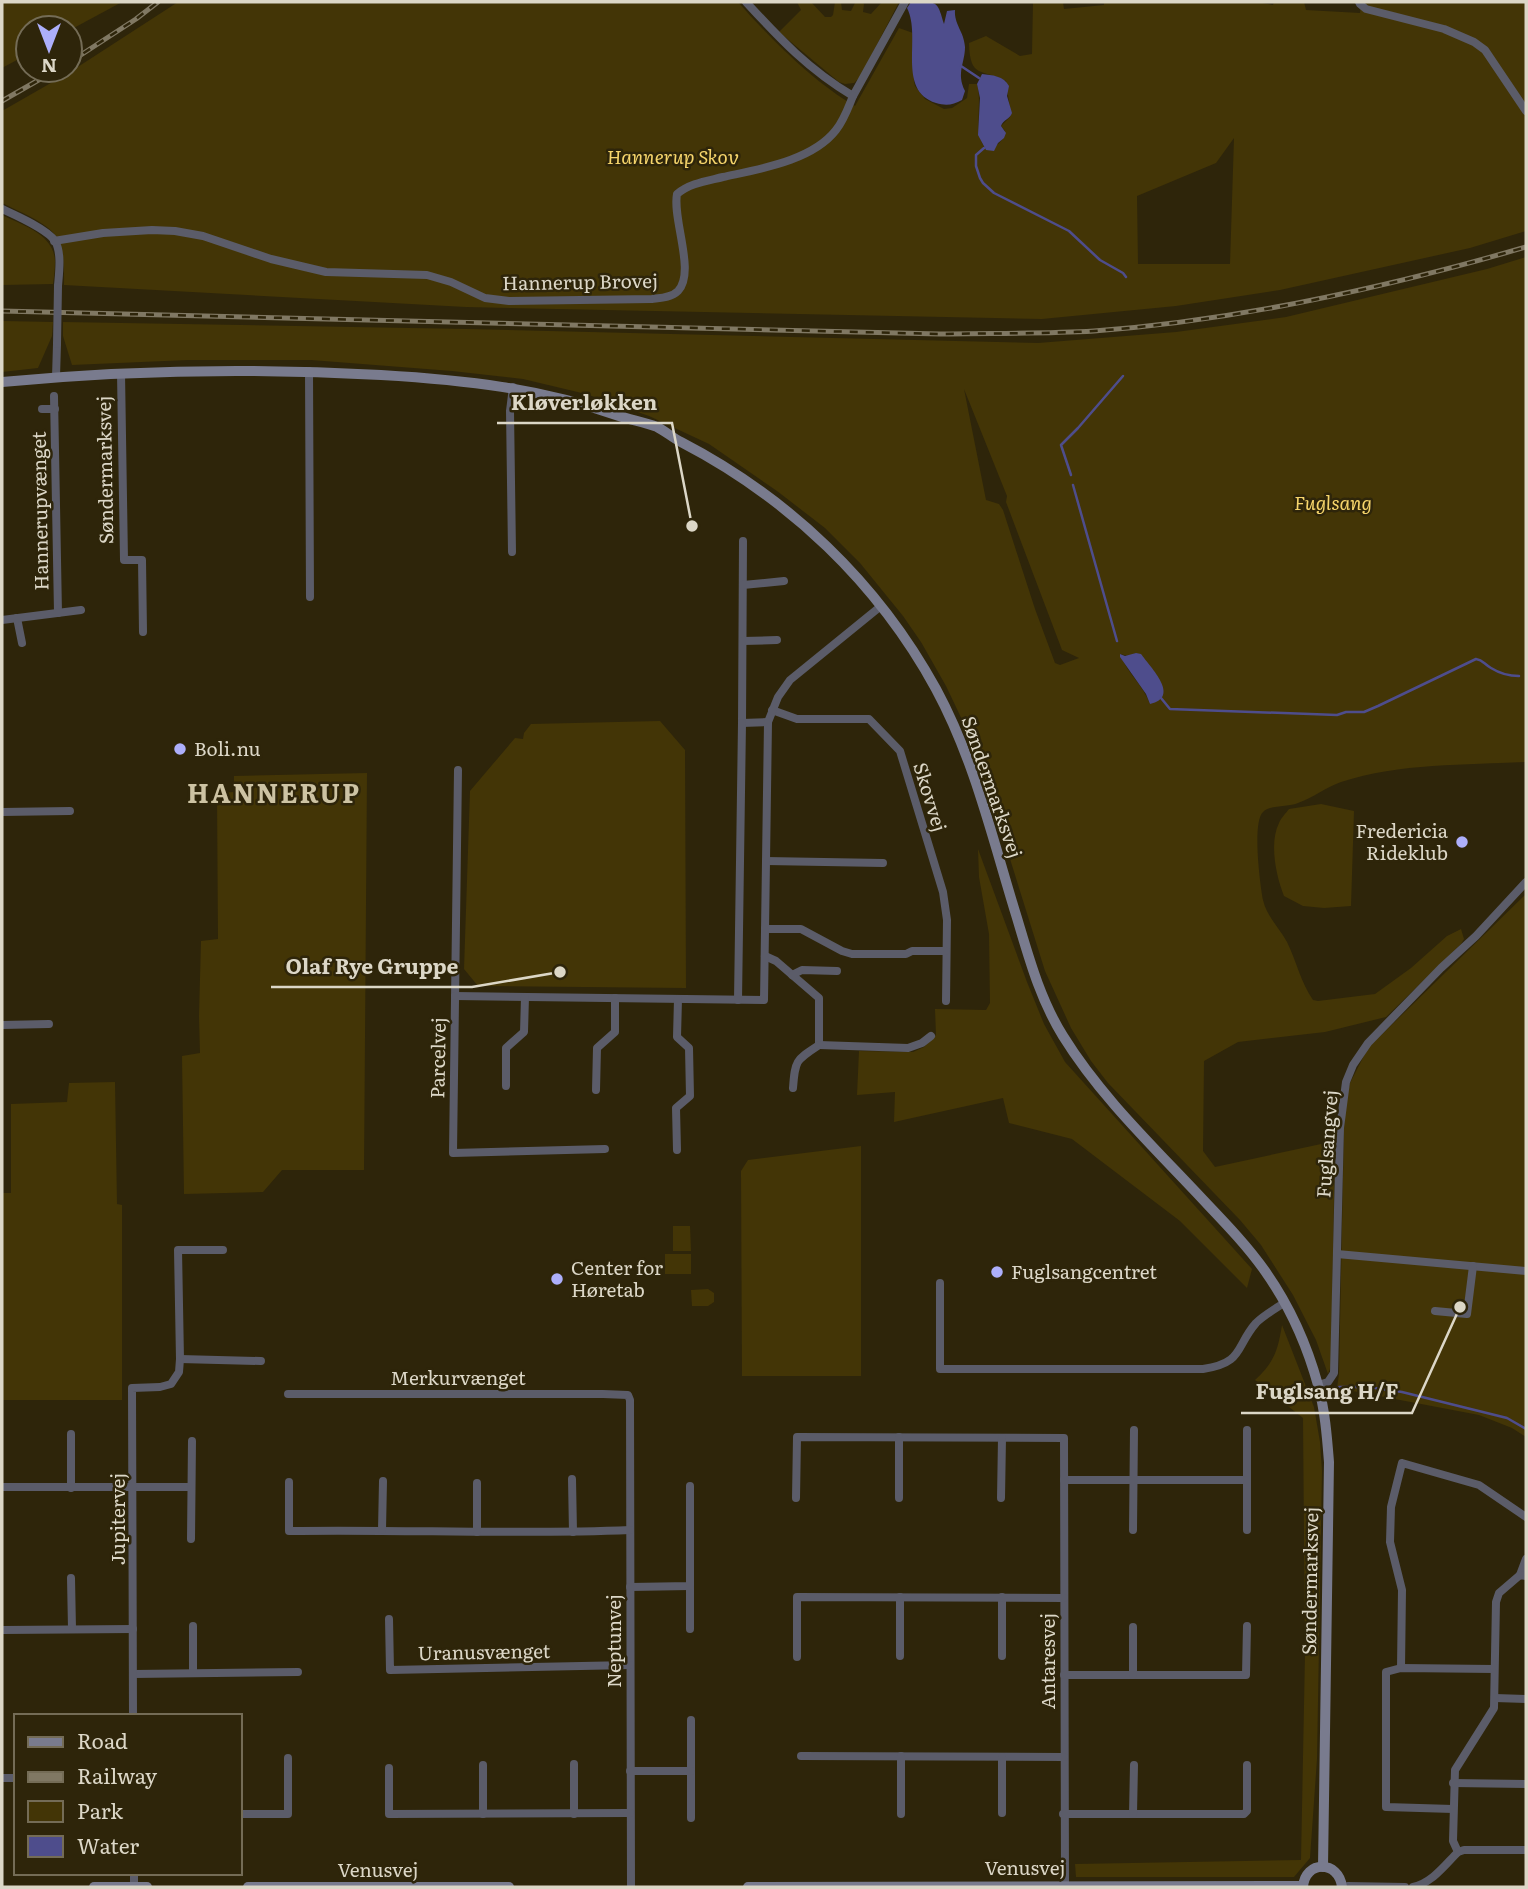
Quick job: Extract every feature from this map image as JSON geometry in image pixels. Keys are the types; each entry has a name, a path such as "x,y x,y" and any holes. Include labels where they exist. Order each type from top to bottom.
{"street":[{"path":"746,2 802,61 853,96 905,2"},
{"path":"1359,2 1366,9 1444,29 1475,42 1485,50 1526,111"},
{"name":"Hannerup Brovej","path":"54,241 103,233 175,231 203,236 271,259 326,272 427,275 451,282 485,298 522,301 667,297 677,293 684,270 684,251 677,217 677,194 697,183 748,172 813,151 835,131 853,96"},
{"path":"2,209 39,228 54,241 59,264 56,377"},
{"name":"Søndermarksvej","path":"2,382 121,373 205,370 309,371 513,387 591,406 658,428 743,478 808,528 858,578 918,658 962,744 1034,975 1060,1032 1097,1085 1246,1246 1274,1285 1304,1343 1318,1385 1329,1462 1323,1867"},
{"path":"309,371 310,597"},
{"name":"Søndermarksvej","path":"121,373 124,560 142,560 143,632"},
{"path":"512,552 510,411 513,387"},
{"name":"Hannerupvænget","path":"54,396 58,613"},
{"name":"Hannerupvænget","path":"42,409 55,409"},
{"path":"738,1000 743,541"},
{"path":"743,585 784,581"},
{"path":"455,996 764,1000 768,722 778,697 790,680 881,606"},
{"name":"Hannerupvænget","path":"2,620 81,610"},
{"path":"18,618 22,643"},
{"path":"743,641 777,640"},
{"name":"Skovvej","path":"772,710 797,719 869,719 900,751 943,892 947,920 946,1001"},
{"path":"742,723 768,722"},
{"name":"Parcelvej","path":"458,770 453,1153 605,1149"},
{"path":"2,813 70,811"},
{"path":"766,861 883,863"},
{"name":"Fuglsangvej","path":"1318,1385 1328,1382 1334,1373 1340,1128 1346,1082 1353,1065 1368,1043 1526,883"},
{"path":"765,929 801,929 852,954 946,951"},
{"path":"765,956 776,961 819,998 819,1045"},
{"path":"792,975 802,970 837,971"},
{"path":"506,1086 506,1048 524,1032 525,997"},
{"path":"596,1090 597,1048 615,1032 615,998"},
{"path":"677,1150 676,1108 690,1096 689,1048 677,1037 678,999"},
{"path":"2,1025 49,1024"},
{"path":"793,1088 799,1058 819,1045 908,1048 931,1036"},
{"path":"223,1250 178,1250 180,1359 261,1361"},
{"path":"1337,1254 1526,1271"},
{"path":"1435,1311 1467,1314 1473,1266"},
{"path":"940,1283 940,1369 1217,1367 1231,1360 1239,1351 1255,1324 1284,1303"},
{"name":"Jupitervej","path":"133,1714 132,1388 172,1384 179,1372 180,1359"},
{"name":"Merkurvænget","path":"288,1394 628,1395"},
{"name":"Neptunvej","path":"628,1395 631,1887"},
{"path":"1133,1430 1133,1530"},
{"path":"1247,1430 1247,1530"},
{"path":"71,1434 71,1488"},
{"path":"796,1498 797,1437 1002,1437 1002,1498"},
{"path":"899,1437 899,1498"},
{"name":"Antaresvej","path":"1002,1437 1064,1438 1065,1885"},
{"path":"191,1539 192,1441"},
{"path":"1401,1668 1402,1590 1390,1542 1391,1507 1402,1463 1479,1485 1526,1517"},
{"path":"572,1479 573,1532"},
{"path":"1064,1480 1247,1480"},
{"path":"382,1530 383,1481"},
{"path":"289,1482 289,1531 630,1530"},
{"path":"477,1483 477,1532"},
{"path":"690,1486 690,1629"},
{"path":"2,1488 191,1487"},
{"path":"1458,1852 1452,1841 1455,1770 1494,1708 1496,1602 1499,1593 1523,1576 1526,1559"},
{"path":"71,1578 72,1629"},
{"path":"630,1587 690,1586"},
{"path":"797,1657 797,1597 1064,1598"},
{"path":"900,1597 900,1656"},
{"path":"1002,1597 1002,1656"},
{"name":"Uranusvænget","path":"389,1619 390,1670 630,1665"},
{"path":"193,1626 193,1673"},
{"path":"1064,1675 1246,1675 1247,1626"},
{"path":"1133,1628 1133,1675"},
{"path":"2,1630 133,1629"},
{"path":"1452,1809 1386,1807 1386,1672 1401,1668 1494,1670"},
{"path":"133,1674 298,1672"},
{"path":"1495,1698 1526,1699"},
{"path":"691,1720 691,1818"},
{"path":"801,1756 1064,1757"},
{"path":"901,1756 901,1814"},
{"path":"1002,1757 1002,1813"},
{"path":"242,1814 288,1814 288,1758"},
{"path":"574,1764 574,1814"},
{"path":"483,1765 483,1814"},
{"path":"1133,1765 1133,1814"},
{"path":"1063,1814 1246,1813 1247,1765"},
{"path":"389,1768 389,1814 630,1813"},
{"path":"630,1771 691,1771"},
{"path":"1453,1783 1526,1784"},
{"path":"1413,1887 1429,1881 1458,1852 1464,1850 1526,1850"},
{"path":"1303,1887 1309,1872 1323,1867 1338,1875 1344,1886 1405,1887"},
{"path":"94,1887 147,1887"},
{"name":"Venusvej","path":"248,1887 509,1887"},
{"name":"Venusvej","path":"748,1887 1303,1887"}],"green space":[{"path":"2,2 122,2 84,22 84,14 14,14 14,62 2,68"},
{"name":"Hannerup Skov","path":"178,2 738,2 808,72 855,106 899,28 913,33 914,82 925,99 944,109 952,108 967,98 969,84 977,84 980,134 986,150 1001,141 1005,131 1001,126 1010,117 1006,81 978,71 972,62 969,43 986,36 1020,56 1032,54 1033,2 1063,2 1064,9 1104,5 1104,2 1257,2 1273,5 1274,2 1304,2 1306,10 1360,13 1361,2 1526,2 1526,231 1470,248 1280,290 1176,306 1042,319 466,307 64,285 62,253 55,235 38,221 2,203 2,111 49,84 84,84 84,63","holes":["1234,138 1230,264 1138,264 1137,196 1216,163"]},
{"path":"797,2 811,2 825,17 831,17 835,2 841,2 842,10 851,11 855,3 862,2 863,12 871,14 882,2 899,2 860,77 854,83 845,84 839,82 779,32 801,10"},
{"path":"2,215 36,232 49,244 55,261 53,284 2,285"},
{"name":"Fuglsang","path":"1526,257 1526,762 1409,768 1341,782 1298,803 1274,807 1263,812 1257,840 1265,906 1287,942 1313,1000 1375,994 1411,968 1447,936 1461,929 1464,939 1386,1017 1325,1032 1238,1042 1204,1061 1203,1151 1215,1167 1335,1141 1331,1366 1328,1374 1316,1340 1293,1295 1261,1245 1108,1083 1071,1028 1045,971 975,747 946,686 903,616 860,563 825,528 709,444 649,416 586,394 523,379 311,360 188,360 72,365 63,336 63,322 1038,343 1176,332 1286,317 1487,269","holes":["964,389 1007,496 1006,502 1062,650 1079,658 1060,665 1055,663 1003,510 999,504 986,500","1136,653 1150,704 1120,654 1129,656"]},
{"path":"2,321 53,322 52,336 38,368 2,372"},
{"path":"660,721 685,750 686,988 478,986 464,969 470,791 515,738 523,739 531,724"},
{"path":"367,773 364,1170 282,1170 263,1192 184,1194 182,1056 200,1053 201,941 218,939 217,793 234,792 234,776"},
{"path":"1321,804 1354,811 1351,906 1303,906 1284,896 1278,879 1274,840 1280,821 1289,809"},
{"path":"978,849 1044,1024 1065,1062 1252,1269 1247,1288 1180,1221 1072,1139 1009,1123 1003,1098 894,1122 895,1092 857,1095 859,1051 913,1052 924,1047 936,1035 935,1009 986,1010 990,1003 989,934 979,877"},
{"path":"1526,894 1526,1437 1512,1428 1479,1415 1337,1388 1344,1129 1350,1083 1368,1048"},
{"path":"115,1082 117,1204 122,1205 122,1400 2,1400 2,1193 11,1193 11,1104 67,1102 69,1083"},
{"path":"861,1146 861,1376 742,1376 741,1171 748,1160"},
{"path":"673,1226 690,1226 691,1251 673,1251"},
{"path":"665,1254 691,1254 691,1274 665,1274"},
{"path":"708,1289 714,1293 714,1302 708,1306 692,1306 691,1290"},
{"path":"1282,1325 1314,1407 1322,1471 1317,1759 1310,1858 1294,1877 1076,1877 1075,1864 1301,1860 1305,1654 1303,1418 1255,1380 1267,1368 1274,1355"}],"water":[{"path":"911,2 927,2 938,6 944,24 947,11 955,10 965,47 961,73 965,91 959,102 946,105 936,103 924,96 917,87 913,75 911,20 907,8"},
{"path":"982,74 1001,78 1009,86 1007,96 1012,113 1001,126 1006,133 994,151 986,150 978,135 980,98 977,84"},
{"path":"1120,654 1125,656 1141,654 1151,667 1163,689 1159,700 1150,704 1120,657"}],"waterway":[{"path":"961,66 979,78"},
{"path":"984,148 976,155 976,166 983,183 994,193 1069,231 1100,260 1126,277"},
{"path":"1071,475 1061,445 1123,376"},
{"path":"1073,485 1117,641"},
{"path":"1161,698 1170,709 1337,715 1364,712 1476,659 1497,671 1519,676"},
{"path":"1339,1387 1368,1387 1402,1392 1507,1418 1526,1429"}],"railway":[{"path":"84,53 158,2"},
{"path":"2,101 32,84"},
{"path":"2,311 940,334 1075,332 1204,319 1312,300 1420,276 1526,247"}],"place":[{"name":"Kløverløkken","path":"692,526"},
{"name":"Boli.nu","path":"180,749"},
{"name":"Fredericia Rideklub","path":"1462,842"},
{"name":"Olaf Rye Gruppe","path":"560,972"},
{"name":"Fuglsangcentret","path":"997,1272"},
{"name":"Center for Høretab","path":"557,1279"},
{"name":"Fuglsang H/F","path":"1460,1307"}],"district":[{"name":"HANNERUP","path":"274,794"}]}
